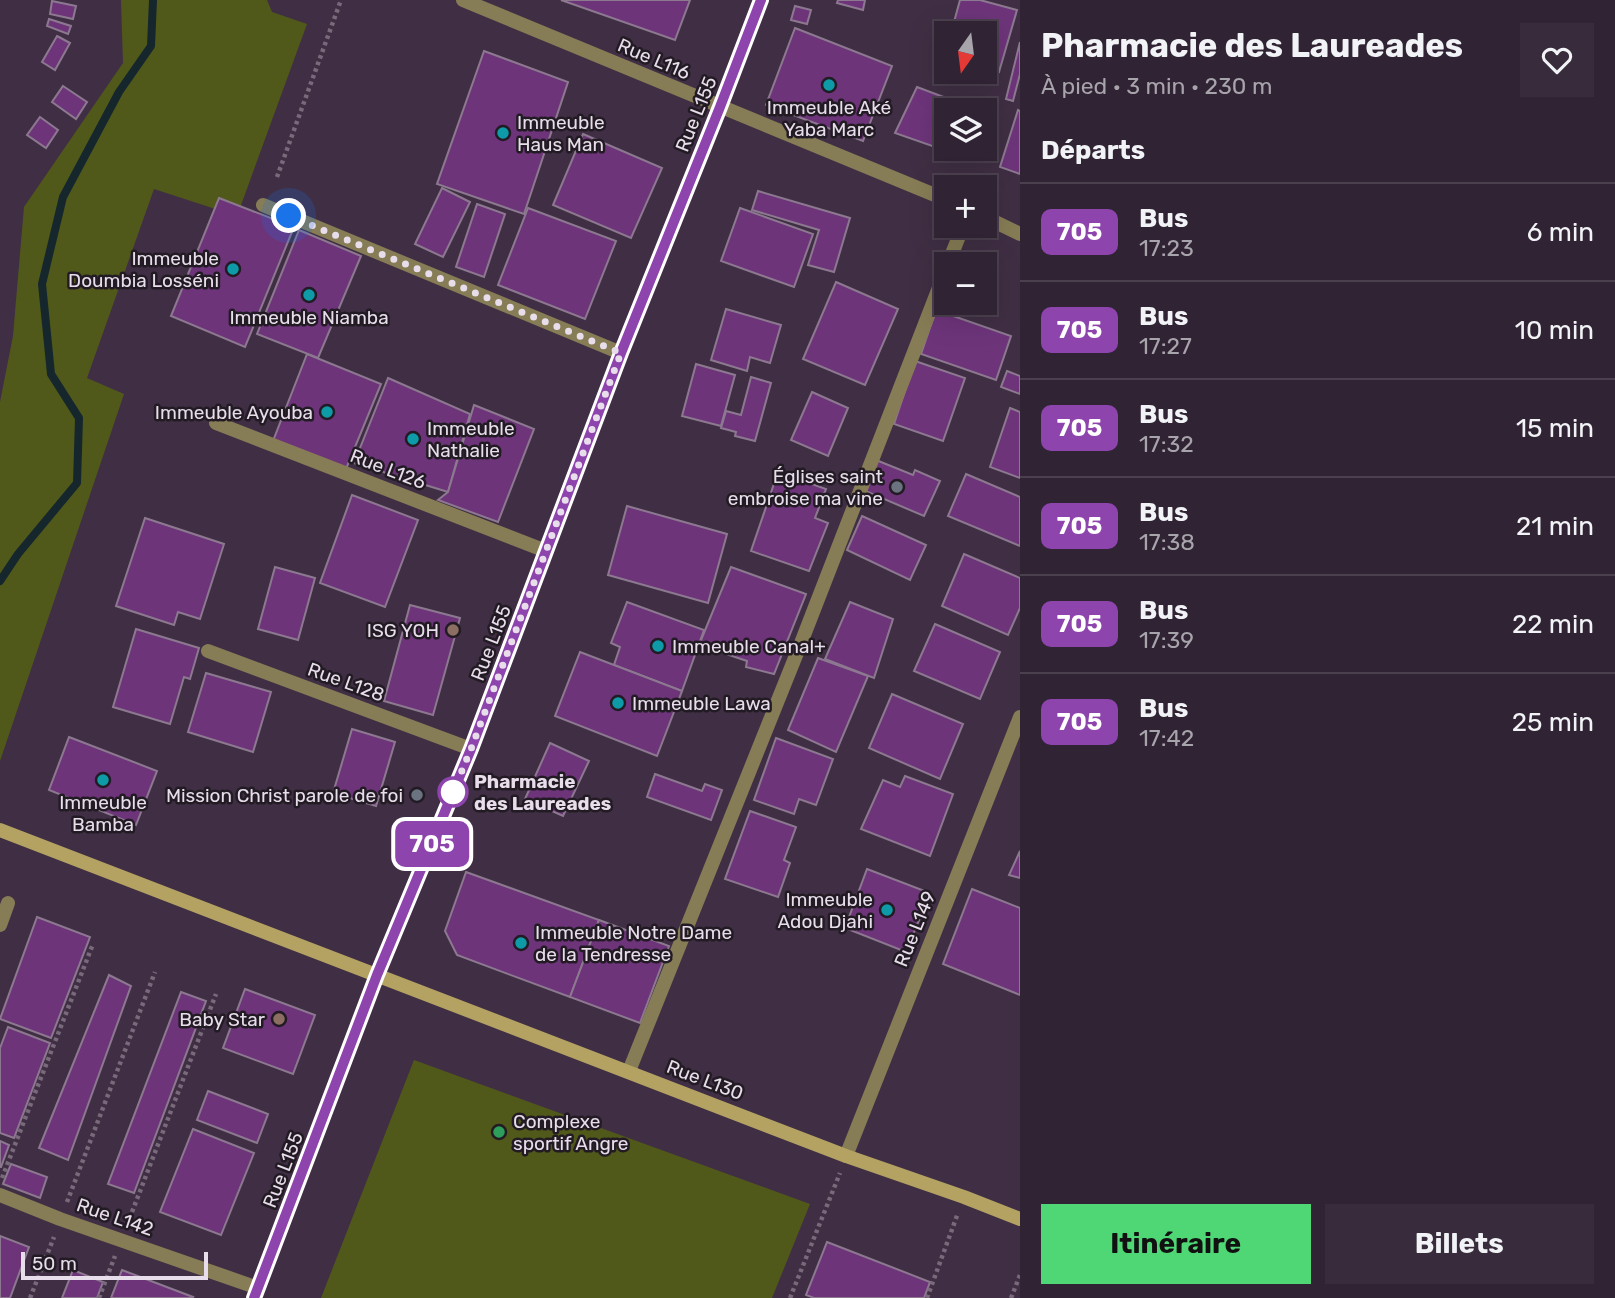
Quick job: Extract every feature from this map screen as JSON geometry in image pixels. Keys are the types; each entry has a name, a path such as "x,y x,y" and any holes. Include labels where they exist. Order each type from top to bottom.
{"street":[{"name":"Rue L116","path":"463,0 934,195"},
{"name":"Rue L155","path":"256,1293 377,975 471,749 621,353 761,0"},
{"path":"263,205 621,353"},
{"path":"997,223 1020,234"},
{"path":"629,1071 801,643 934,300"},
{"name":"Rue L126","path":"216,423 546,551"},
{"name":"Rue L128","path":"208,651 471,749"},
{"name":"Rue L149","path":"846,1156 1020,717"},
{"name":"Rue L130","path":"0,830 846,1156 1020,1219"},
{"path":"0,925 8,902"},
{"name":"Rue L142","path":"0,1195 60,1219 122,1239 256,1293"}],"path":[{"path":"277,177 341,0"},
{"path":"0,1182 93,944"},
{"path":"30,1298 155,972"},
{"path":"99,1298 216,993"},
{"path":"790,1298 846,1156"},
{"path":"927,1298 964,1197"},
{"path":"1011,1298 1020,1275"}],"green space":[{"path":"121,0 267,0 272,12 307,24 237,216 154,189 87,378 124,394 0,761 0,402 13,336 24,207 123,63"},
{"name":"Complexe sportif Angre","path":"414,1060 810,1204 772,1298 321,1298"}],"building":[{"path":"561,0 690,0 675,40"},
{"path":"838,0 865,0 863,10 837,3"},
{"path":"960,0 980,0 1017,10 999,72 998,21 954,21"},
{"path":"52,1 76,6 73,19 50,14"},
{"path":"795,6 811,10 807,24 791,20"},
{"path":"49,19 71,26 68,34 47,26"},
{"name":"Immeuble Aké Yaba Marc","path":"795,28 892,66 863,141 766,105"},
{"path":"57,36 70,43 55,70 42,62"},
{"path":"1020,42 1020,74 1013,101 1006,99"},
{"name":"Immeuble Haus Man","path":"484,51 568,82 524,214 437,184"},
{"path":"63,86 87,102 76,119 52,102"},
{"path":"917,87 946,98 934,98 934,147 895,133"},
{"path":"1018,110 1020,111 1020,174 1000,167"},
{"path":"40,117 58,130 46,148 27,135"},
{"path":"583,134 662,168 631,238 553,205"},
{"path":"442,188 470,202 443,257 415,244"},
{"path":"758,191 850,218 834,272 808,265 819,230 752,210"},
{"name":"Immeuble Doumbia Losséni","path":"219,198 294,227 245,347 171,316"},
{"path":"477,204 505,214 484,277 456,267"},
{"path":"528,208 616,241 585,319 498,285"},
{"path":"740,208 813,234 794,287 721,261"},
{"name":"Immeuble Niamba","path":"299,230 361,256 318,358 257,334"},
{"path":"836,282 898,309 865,385 803,359"},
{"path":"726,309 781,325 770,363 750,357 747,371 711,360"},
{"path":"934,315 950,315 1011,336 996,380 921,354"},
{"name":"Immeuble Ayouba","path":"307,354 381,384 346,469 273,441"},
{"path":"915,361 965,378 943,441 894,424"},
{"path":"696,364 735,375 721,426 682,416"},
{"path":"1007,371 1020,376 1020,394 1001,387"},
{"path":"751,377 771,383 755,441 735,436 736,432 721,428 726,411 741,415"},
{"name":"Immeuble Nathalie","path":"388,378 470,414 448,492 354,463"},
{"path":"812,392 848,408 828,456 791,440"},
{"path":"474,405 534,429 498,522 438,500 448,492"},
{"path":"1010,408 1020,412 1020,478 990,467"},
{"path":"876,460 913,475 915,470 940,481 924,516 863,490"},
{"path":"778,472 826,489 815,518 828,523 809,571 751,551"},
{"path":"966,474 1020,497 1020,546 948,516"},
{"path":"352,495 418,520 385,607 320,583"},
{"path":"627,506 727,534 708,603 608,575"},
{"path":"862,516 926,545 910,580 847,550"},
{"path":"145,518 224,544 200,619 178,612 174,625 116,606"},
{"path":"964,554 1020,578 1020,608 1008,635 942,606"},
{"path":"275,567 315,578 298,640 258,629"},
{"path":"731,567 806,594 774,674 746,667 747,661 699,645"},
{"name":"Immeuble Canal+","path":"627,602 704,630 682,691 614,665 620,647 611,643"},
{"path":"850,602 893,619 874,678 825,659"},
{"path":"410,605 460,618 433,715 384,701"},
{"path":"935,624 1000,652 980,699 914,671"},
{"path":"136,629 199,648 190,679 184,677 170,724 113,707"},
{"name":"Immeuble Lawa","path":"580,652 682,691 657,756 555,716"},
{"path":"818,658 868,676 836,752 788,730"},
{"path":"206,673 271,692 253,752 188,732"},
{"path":"892,694 963,724 940,779 869,748"},
{"path":"352,729 395,742 376,806 333,793"},
{"name":"Immeuble Bamba","path":"69,737 157,771 136,825 49,790"},
{"path":"776,738 833,759 816,805 799,799 794,814 754,800"},
{"path":"550,743 589,761 563,816 525,799"},
{"path":"655,774 702,791 705,784 722,790 711,820 647,797"},
{"path":"905,776 953,794 930,856 861,829 883,780 900,787"},
{"path":"750,811 796,827 784,860 790,863 778,897 725,879"},
{"path":"1020,851 1020,878 1009,875"},
{"name":"Immeuble Adou Djahi","path":"867,869 930,893 906,952 845,928"},
{"name":"Immeuble Notre Dame de la Tendresse","path":"466,872 599,920 570,997 457,955 445,931"},
{"path":"972,889 1020,908 1020,995 943,964"},
{"path":"37,917 90,937 51,1038 0,1019"},
{"path":"599,920 669,946 640,1023 570,997"},
{"path":"109,975 131,986 68,1160 39,1148"},
{"path":"245,989 315,1015 293,1074 223,1048"},
{"path":"181,992 206,1001 134,1193 108,1184"},
{"path":"8,1027 50,1043 14,1138 0,1133 0,1048"},
{"path":"208,1091 268,1114 257,1143 197,1120"},
{"path":"193,1129 254,1153 221,1235 160,1212"},
{"path":"0,1141 9,1145 1,1167 0,1167"},
{"path":"11,1164 47,1177 40,1198 3,1184"},
{"path":"0,1236 29,1247 10,1298 0,1298"},
{"path":"827,1242 930,1282 924,1298 814,1298 806,1295"},
{"path":"73,1270 103,1282 97,1298 62,1298"},
{"path":"122,1270 193,1297 111,1298"}],"waterway":[{"path":"0,581 18,554 77,483 79,418 51,374 42,284 63,197 119,92 151,46 153,0"}],"bus line":[{"name":"705","path":"254,1298 377,975 471,749 621,353 761,0"}],"place":[{"name":"Immeuble Aké Yaba Marc","path":"829,85"},
{"name":"Immeuble Haus Man","path":"503,133"},
{"name":"Immeuble Doumbia Losséni","path":"233,269"},
{"name":"Immeuble Niamba","path":"309,295"},
{"name":"Immeuble Ayouba","path":"327,412"},
{"name":"Immeuble Nathalie","path":"413,439"},
{"name":"Églises saint embroise ma vine","path":"897,487"},
{"name":"ISG YOH","path":"453,630"},
{"name":"Immeuble Canal+","path":"658,646"},
{"name":"Immeuble Lawa","path":"618,703"},
{"name":"Immeuble Bamba","path":"103,780"},
{"name":"Pharmacie des Laureades","path":"453,792"},
{"name":"Mission Christ parole de foi","path":"417,795"},
{"name":"Immeuble Adou Djahi","path":"887,910"},
{"name":"Immeuble Notre Dame de la Tendresse","path":"521,943"},
{"name":"Baby Star","path":"279,1019"},
{"name":"Complexe sportif Angre","path":"499,1132"}],"route":[{"path":"289,216 621,353 450,799 453,792"}]}
